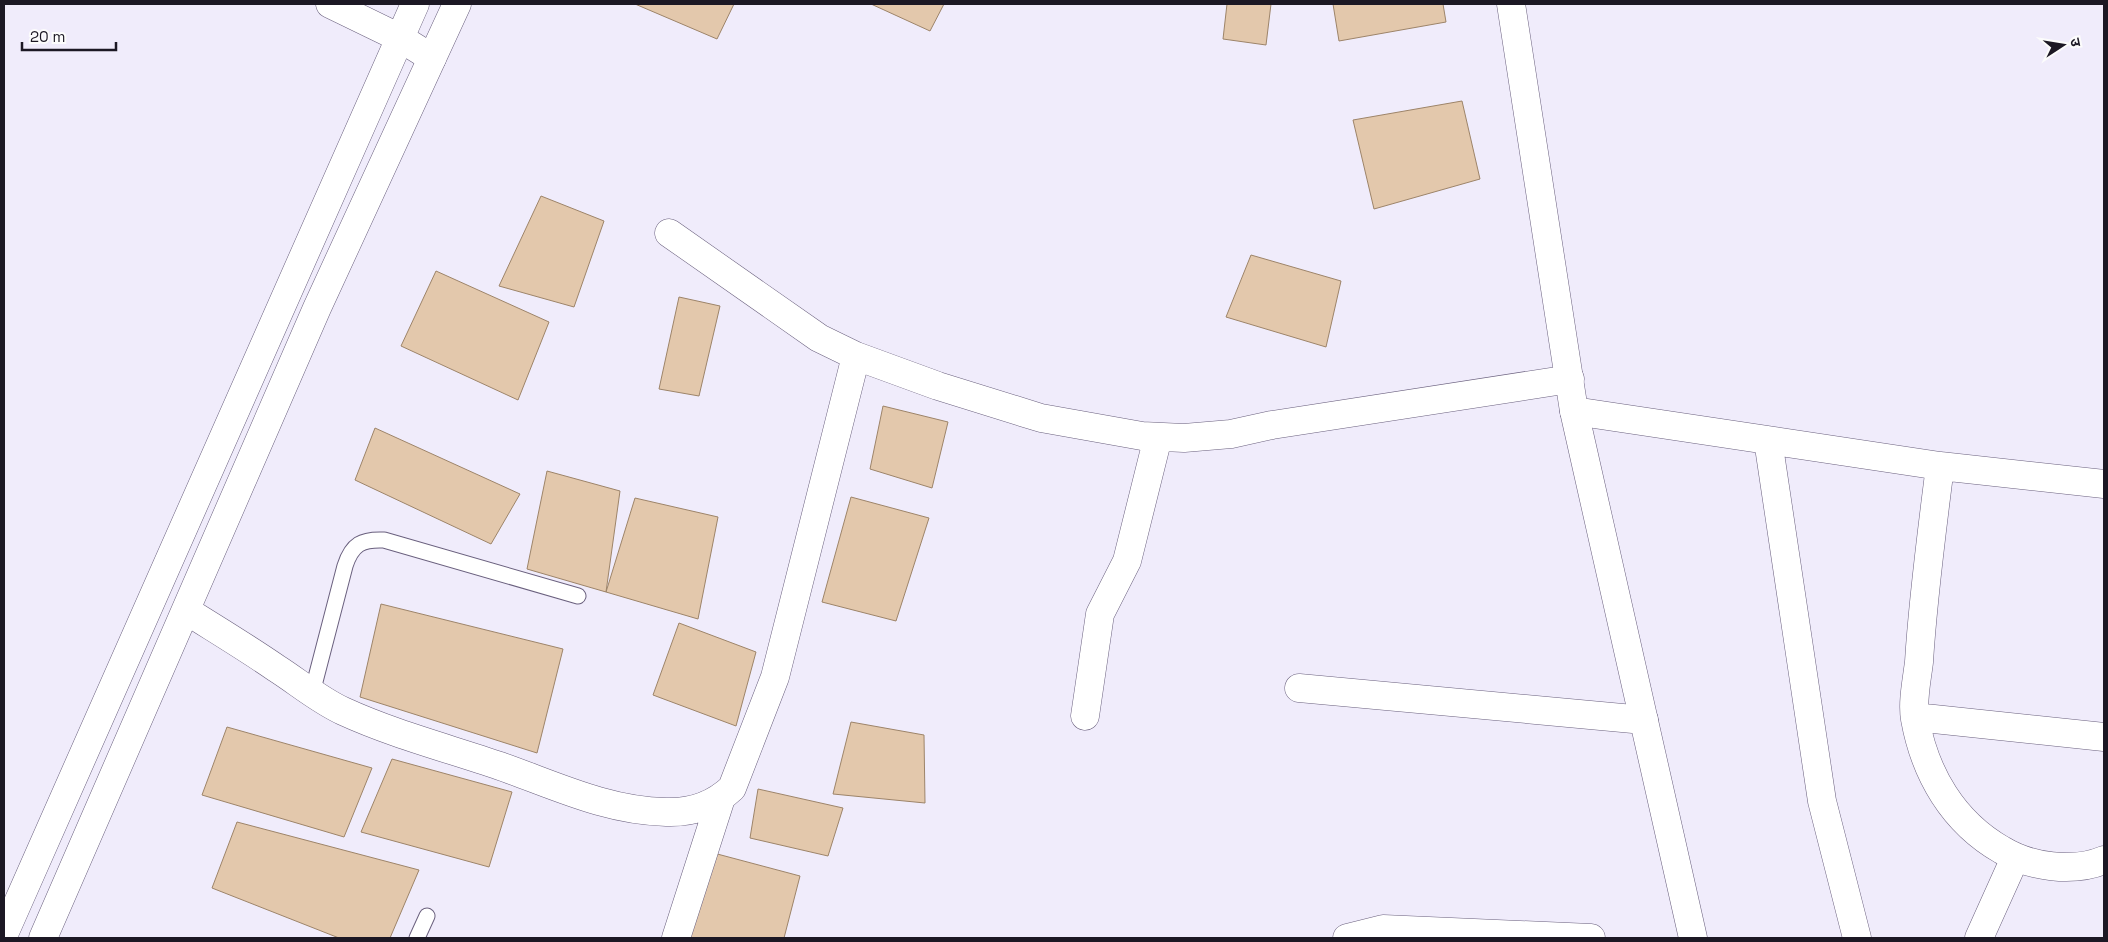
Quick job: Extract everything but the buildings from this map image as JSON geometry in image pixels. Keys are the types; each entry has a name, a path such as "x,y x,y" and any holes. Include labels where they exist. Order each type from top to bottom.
{"main road":[{"path":"330,4 400,38 432,58"},
{"path":"4,934 415,4"},
{"path":"43,938 187,611 317,308 457,4"},
{"path":"1511,4 1574,411 1693,938"},
{"path":"668,233 819,338 856,356 938,386 1041,418 1142,436 1184,438 1231,434 1272,425 1570,379"},
{"path":"187,611 341,710 406,736 514,771 572,794 603,802 666,812 690,810 708,805 721,798 732,788 775,677 856,356"},
{"path":"1574,411 1940,466 2104,484"},
{"path":"1086,716 1100,614 1127,561 1158,437"},
{"path":"1768,440 1822,801 1857,938"},
{"path":"1940,466 1922,616 1915,717 1926,756 1939,789 1956,814 1983,840 2015,858 2049,866 2065,866 2104,860"},
{"path":"1299,688 1644,720"},
{"path":"1915,717 2104,737"},
{"path":"676,938 721,798"},
{"path":"1979,938 2015,858"},
{"path":"1347,938 1383,929 1591,938"}],"lane":[{"path":"312,693 345,566 350,551 362,542 384,540 578,596"},
{"path":"417,938 427,916"}]}
